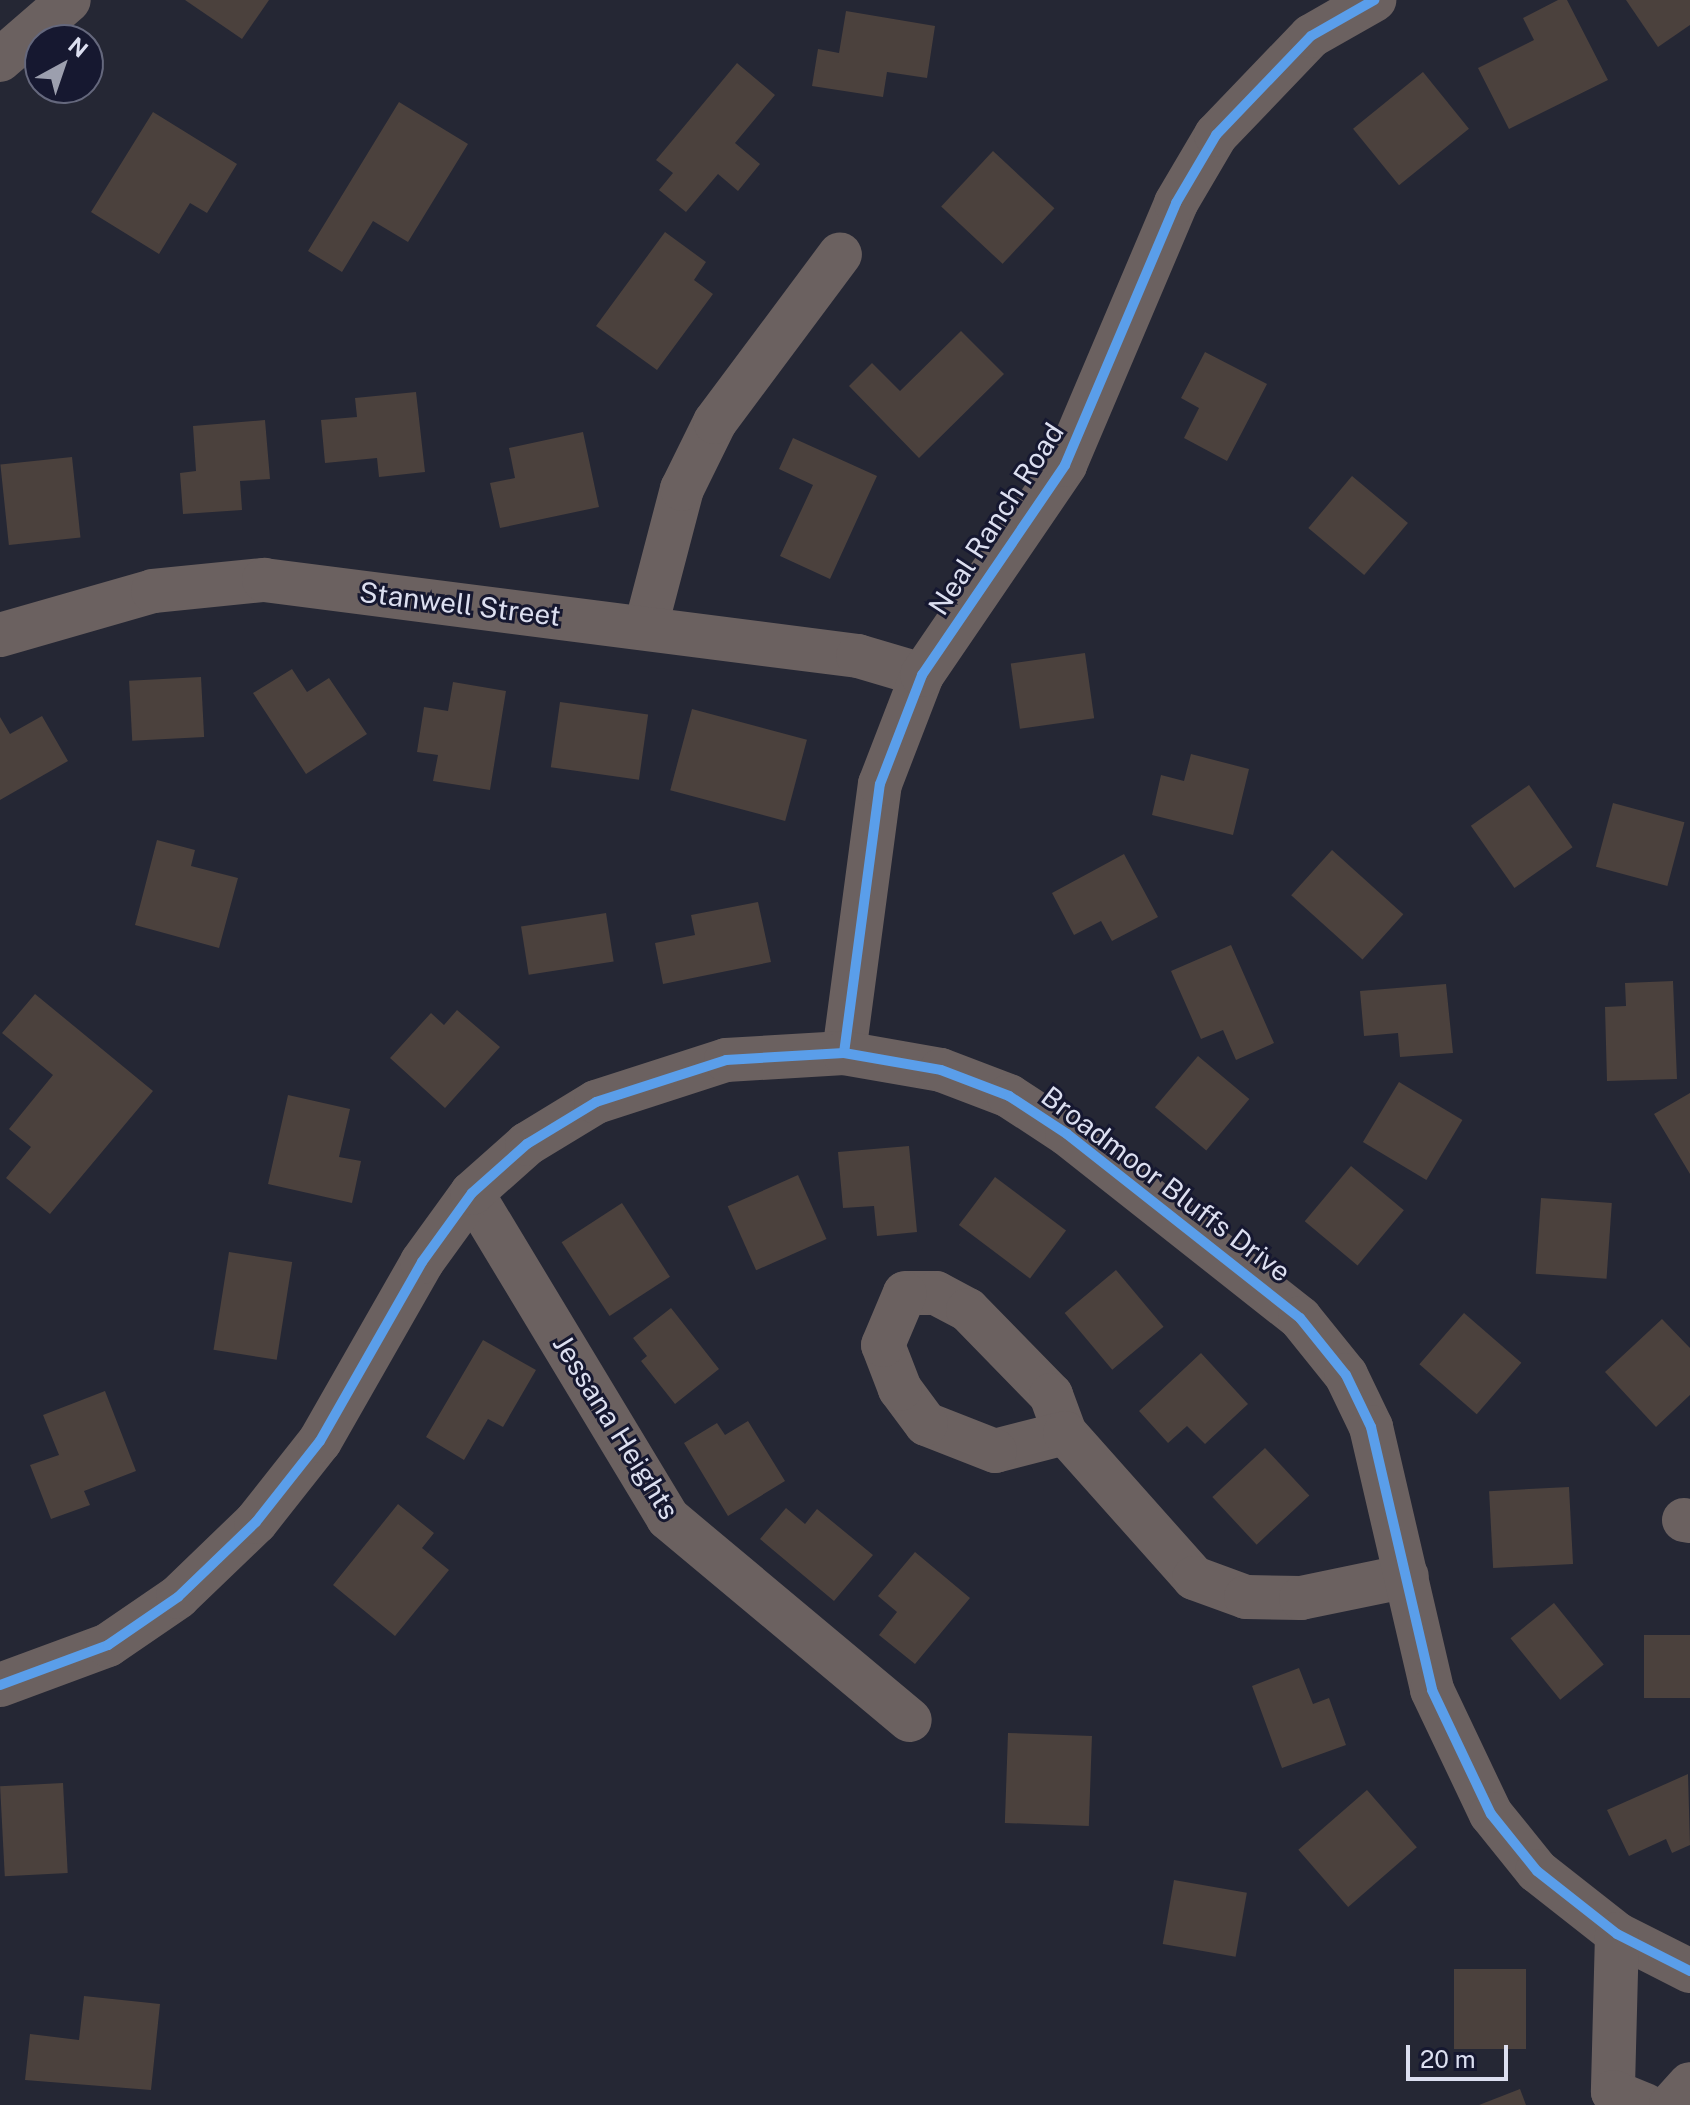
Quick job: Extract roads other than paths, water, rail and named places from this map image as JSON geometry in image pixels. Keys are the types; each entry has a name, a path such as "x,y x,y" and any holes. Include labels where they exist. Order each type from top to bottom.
{"street":[{"path":"0,60 69,0"},
{"name":"Neal Ranch Road","path":"844,1053 880,784 922,675 1065,465 1176,203 1216,135 1311,36 1374,0"},
{"path":"646,626 682,489 715,422 840,254"},
{"name":"Stanwell Street","path":"0,635 153,591 264,580 646,626 858,656 922,675"},
{"name":"Broadmoor Bluffs Drive","path":"0,1685 108,1645 178,1597 256,1522 320,1441 384,1324 472,1193 527,1144 596,1102 651,1080 726,1060 844,1053 941,1070 1009,1096 1202,1235 1300,1318 1346,1375 1371,1427 1432,1690 1491,1814 1537,1871 1617,1934 1690,1971"},
{"name":"Jessana Heights","path":"472,1193 668,1518 910,1720"},
{"path":"1065,1433 1194,1578 1246,1597 1301,1598 1407,1576"},
{"path":"1617,1934 1613,2092 1645,2105"},
{"path":"1671,2105 1690,2084"}]}
